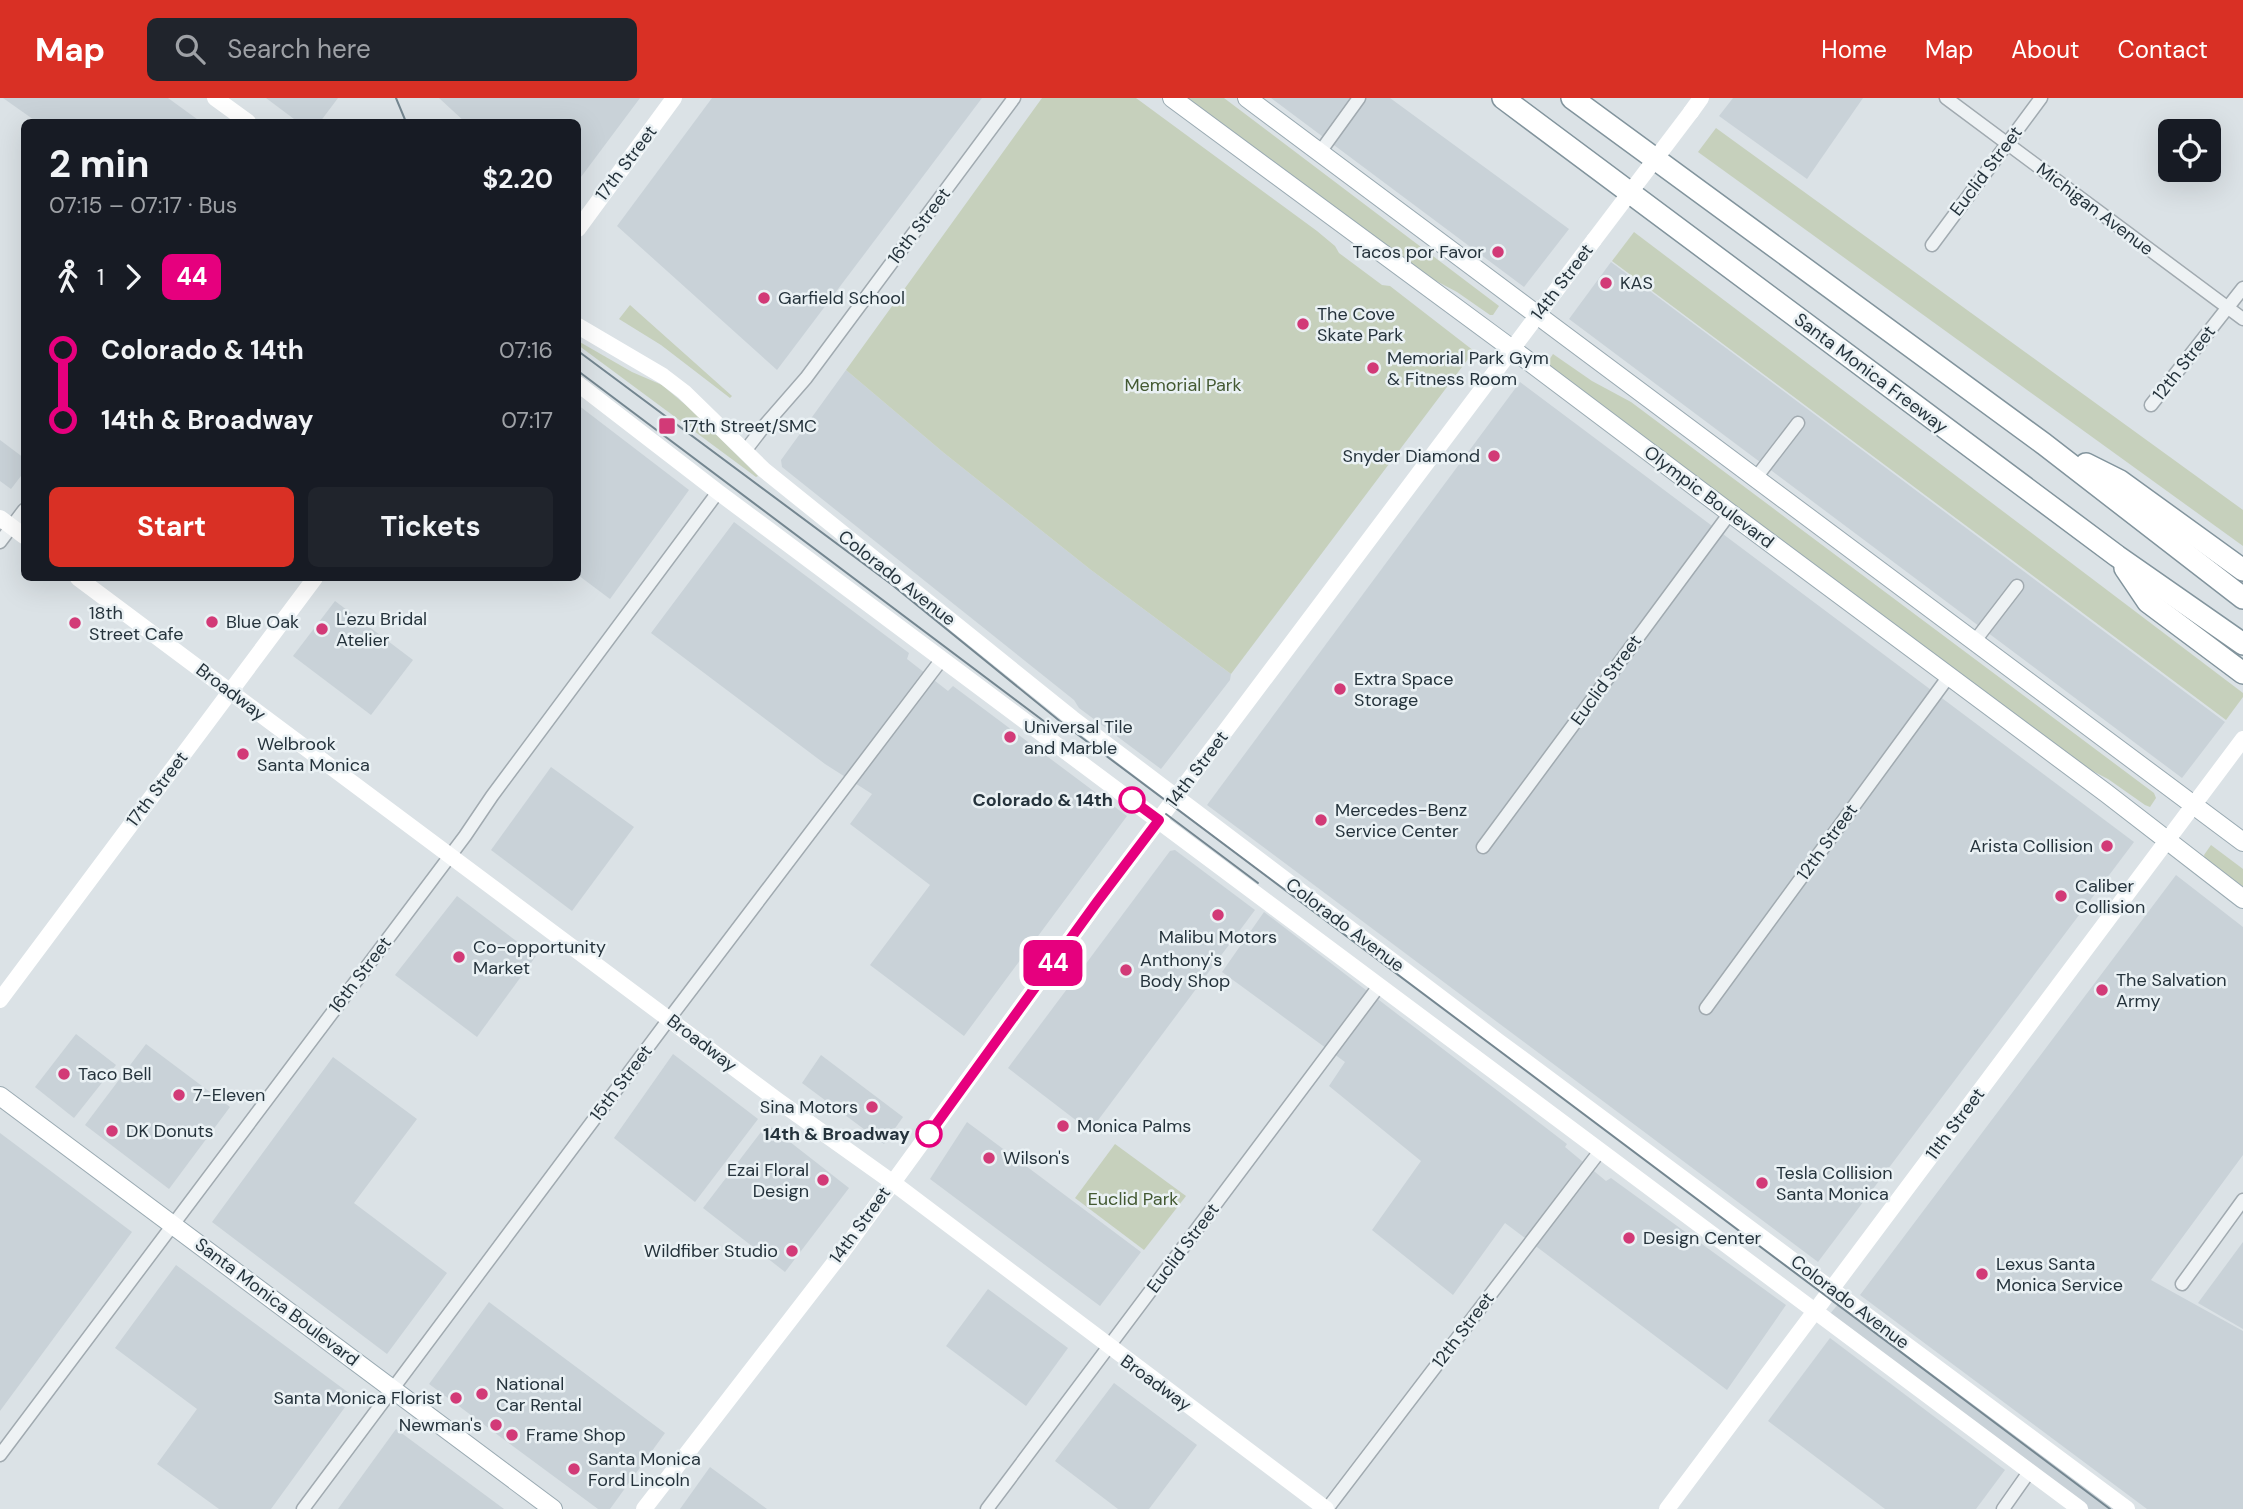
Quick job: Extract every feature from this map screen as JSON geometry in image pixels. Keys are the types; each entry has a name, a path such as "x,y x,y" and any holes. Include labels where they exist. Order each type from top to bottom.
{"highway":[{"name":"Santa Monica Freeway","path":"1503,98 2117,556 2243,644"},
{"path":"1572,98 2044,444 2243,598"},
{"path":"2044,444 2120,481 2243,570"},
{"path":"2117,556 2148,601 2243,673"}],"main road":[{"name":"Olympic Boulevard","path":"1172,98 2167,839 2243,900"},
{"path":"1247,98 2243,842"},
{"name":"Santa Monica Boulevard","path":"0,1096 553,1509"}],"street":[{"path":"215,98 244,119"},
{"name":"17th Street","path":"581,225 674,98"},
{"name":"16th Street","path":"746,451 806,377 1014,98"},
{"path":"1320,152 1359,98"},
{"name":"14th Street","path":"644,1509 841,1254 1175,797 1701,98"},
{"name":"Michigan Avenue","path":"1946,98 2243,319"},
{"name":"Euclid Street","path":"1932,245 2041,98"},
{"name":"12th Street","path":"2151,405 2243,288"},
{"name":"Colorado Avenue","path":"581,328 663,376 709,415 764,470 830,525 1175,797 2127,1509"},
{"name":"Colorado Avenue","path":"581,386 718,492 2080,1509"},
{"path":"1755,479 1798,423"},
{"name":"16th Street","path":"0,1455 451,855 718,492"},
{"name":"Euclid Street","path":"1483,847 1730,513"},
{"path":"0,542 12,527"},
{"name":"Broadway","path":"82,581 777,1100 892,1182 1326,1509"},
{"name":"17th Street","path":"0,1000 313,581"},
{"path":"1974,642 2017,586"},
{"name":"15th Street","path":"303,1509 942,659"},
{"name":"12th Street","path":"1706,1008 1949,676"},
{"name":"11th Street","path":"1667,1509 2243,739"},
{"name":"Euclid Street","path":"987,1509 1379,986"},
{"name":"12th Street","path":"1326,1509 1600,1151"},
{"path":"2182,1284 2243,1200"},
{"path":"2003,1509 2029,1472"}],"shaded area":[{"path":"3,98 168,98 197,119 33,119"},
{"path":"266,98 338,98 322,119 294,119"},
{"path":"439,98 640,98 581,177 581,119 462,119"},
{"name":"Garfield School","path":"712,98 982,98 777,370 617,226"},
{"path":"1271,98 1390,98 1569,229 1524,287"},
{"path":"1733,98 1863,98 1807,179 1719,116"},
{"path":"1611,262 2225,722 2182,778 1569,319"},
{"path":"846,370 944,453 1091,570 1231,674 1230,680 1161,769 1079,708 1074,700 782,467 781,460"},
{"path":"1520,382 2134,842 1818,1262 1207,805"},
{"path":"581,407 689,490 610,599 581,577"},
{"path":"0,440 21,456 21,476 11,489 0,481"},
{"path":"734,522 909,653 907,659 948,691 953,686 1127,816 964,1036 870,965 930,885 850,824 872,794 825,764 651,633"},
{"path":"335,601 413,660 371,715 293,656"},
{"path":"551,767 634,827 572,911 491,850"},
{"path":"1175,850 1255,910 1090,1131 1008,1068 1170,851"},
{"path":"2176,875 2243,927 2243,1155 2151,1280 2243,1331 2243,1509 2147,1509 1860,1295"},
{"path":"457,896 536,956 477,1037 395,975"},
{"path":"1264,912 1567,1144 1565,1147 1606,1181 1611,1178 1786,1305 1727,1390 1505,1223 1453,1295 1372,1230 1421,1161 1329,1086 1345,1062 1222,972"},
{"path":"76,1034 116,1065 74,1118 35,1087"},
{"path":"146,1044 230,1107 169,1189 85,1125"},
{"path":"673,1054 758,1119 695,1202 614,1138"},
{"path":"821,1055 903,1117 884,1144 802,1083"},
{"path":"333,1057 417,1119 354,1203 447,1273 387,1354 212,1222"},
{"path":"967,1122 1141,1252 1100,1306 930,1179"},
{"path":"767,1124 849,1188 785,1272 703,1208"},
{"path":"0,1133 132,1232 0,1411"},
{"path":"2243,1242 2243,1329 2198,1303"},
{"path":"176,1265 353,1396 271,1509 219,1509 157,1464 197,1409 115,1348"},
{"path":"988,1289 1068,1348 1026,1406 946,1346"},
{"path":"489,1302 665,1433 610,1509 598,1509 429,1384"},
{"path":"1840,1302 2117,1509 2089,1509 1829,1315"},
{"path":"1830,1338 2005,1470 1976,1509 1885,1509 1768,1421"},
{"path":"1114,1383 1197,1445 1149,1509 1118,1509 1055,1461"},
{"path":"396,1429 504,1509 338,1509"},
{"path":"710,1467 767,1509 680,1509"}],"green space":[{"name":"Memorial Park","path":"1042,98 1136,98 1317,231 1335,246 1339,253 1382,285 1390,286 1474,351 1231,674 1091,570 944,453 846,370"},
{"path":"1187,98 1224,98 1499,306 1493,315 1423,274"},
{"path":"1716,128 2243,510 2243,546 1698,152"},
{"path":"1634,232 2243,693 2243,697 2226,720 1612,261"},
{"path":"630,305 732,396 730,398 661,345 619,319"},
{"path":"581,343 632,372 662,385 688,407 758,476 581,347"},
{"path":"1553,354 1592,381 1631,402 2154,793 2156,798 2150,807 2108,779 2075,762 1548,367 1547,363"},
{"path":"2211,845 2243,869 2243,887 2205,858 2204,855"},
{"name":"Euclid Park","path":"1115,1144 1186,1196 1144,1250 1075,1198"}],"tram line":[{"path":"396,98 405,119"},
{"path":"581,353 891,584 1061,722 2110,1509"},
{"path":"581,373 1049,725"},
{"path":"1166,814 1258,883"}],"bus line":[{"name":"44","path":"929,1134 1159,820 1132,800"}],"place":[{"name":"Tacos por Favor","path":"1498,252"},
{"name":"KAS","path":"1606,283"},
{"name":"Garfield School","path":"764,298"},
{"name":"The Cove Skate Park","path":"1303,324"},
{"name":"Memorial Park Gym & Fitness Room","path":"1373,368"},
{"name":"17th Street/SMC","path":"667,426"},
{"name":"Snyder Diamond","path":"1494,456"},
{"name":"Blue Oak","path":"212,622"},
{"name":"18th Street Cafe","path":"75,623"},
{"name":"L'ezu Bridal Atelier","path":"322,629"},
{"name":"Extra Space Storage","path":"1340,689"},
{"name":"Universal Tile and Marble","path":"1010,737"},
{"name":"Welbrook Santa Monica","path":"243,754"},
{"name":"Colorado & 14th","path":"1132,800"},
{"name":"Mercedes-Benz Service Center","path":"1321,820"},
{"name":"Arista Collision","path":"2107,846"},
{"name":"Caliber Collision","path":"2061,896"},
{"name":"Malibu Motors","path":"1218,915"},
{"name":"Co-opportunity Market","path":"459,957"},
{"name":"Anthony's Body Shop","path":"1126,970"},
{"name":"The Salvation Army","path":"2102,990"},
{"name":"Taco Bell","path":"64,1074"},
{"name":"7-Eleven","path":"179,1095"},
{"name":"Sina Motors","path":"872,1107"},
{"name":"Monica Palms","path":"1063,1126"},
{"name":"DK Donuts","path":"112,1131"},
{"name":"14th & Broadway","path":"929,1134"},
{"name":"Wilson's","path":"989,1158"},
{"name":"Ezai Floral Design","path":"823,1180"},
{"name":"Tesla Collision Santa Monica","path":"1762,1183"},
{"name":"Design Center","path":"1629,1238"},
{"name":"Wildfiber Studio","path":"792,1251"},
{"name":"Lexus Santa Monica Service","path":"1982,1274"},
{"name":"National Car Rental","path":"482,1394"},
{"name":"Santa Monica Florist","path":"456,1398"},
{"name":"Newman's","path":"496,1425"},
{"name":"Frame Shop","path":"512,1435"},
{"name":"Santa Monica Ford Lincoln","path":"574,1469"}]}
